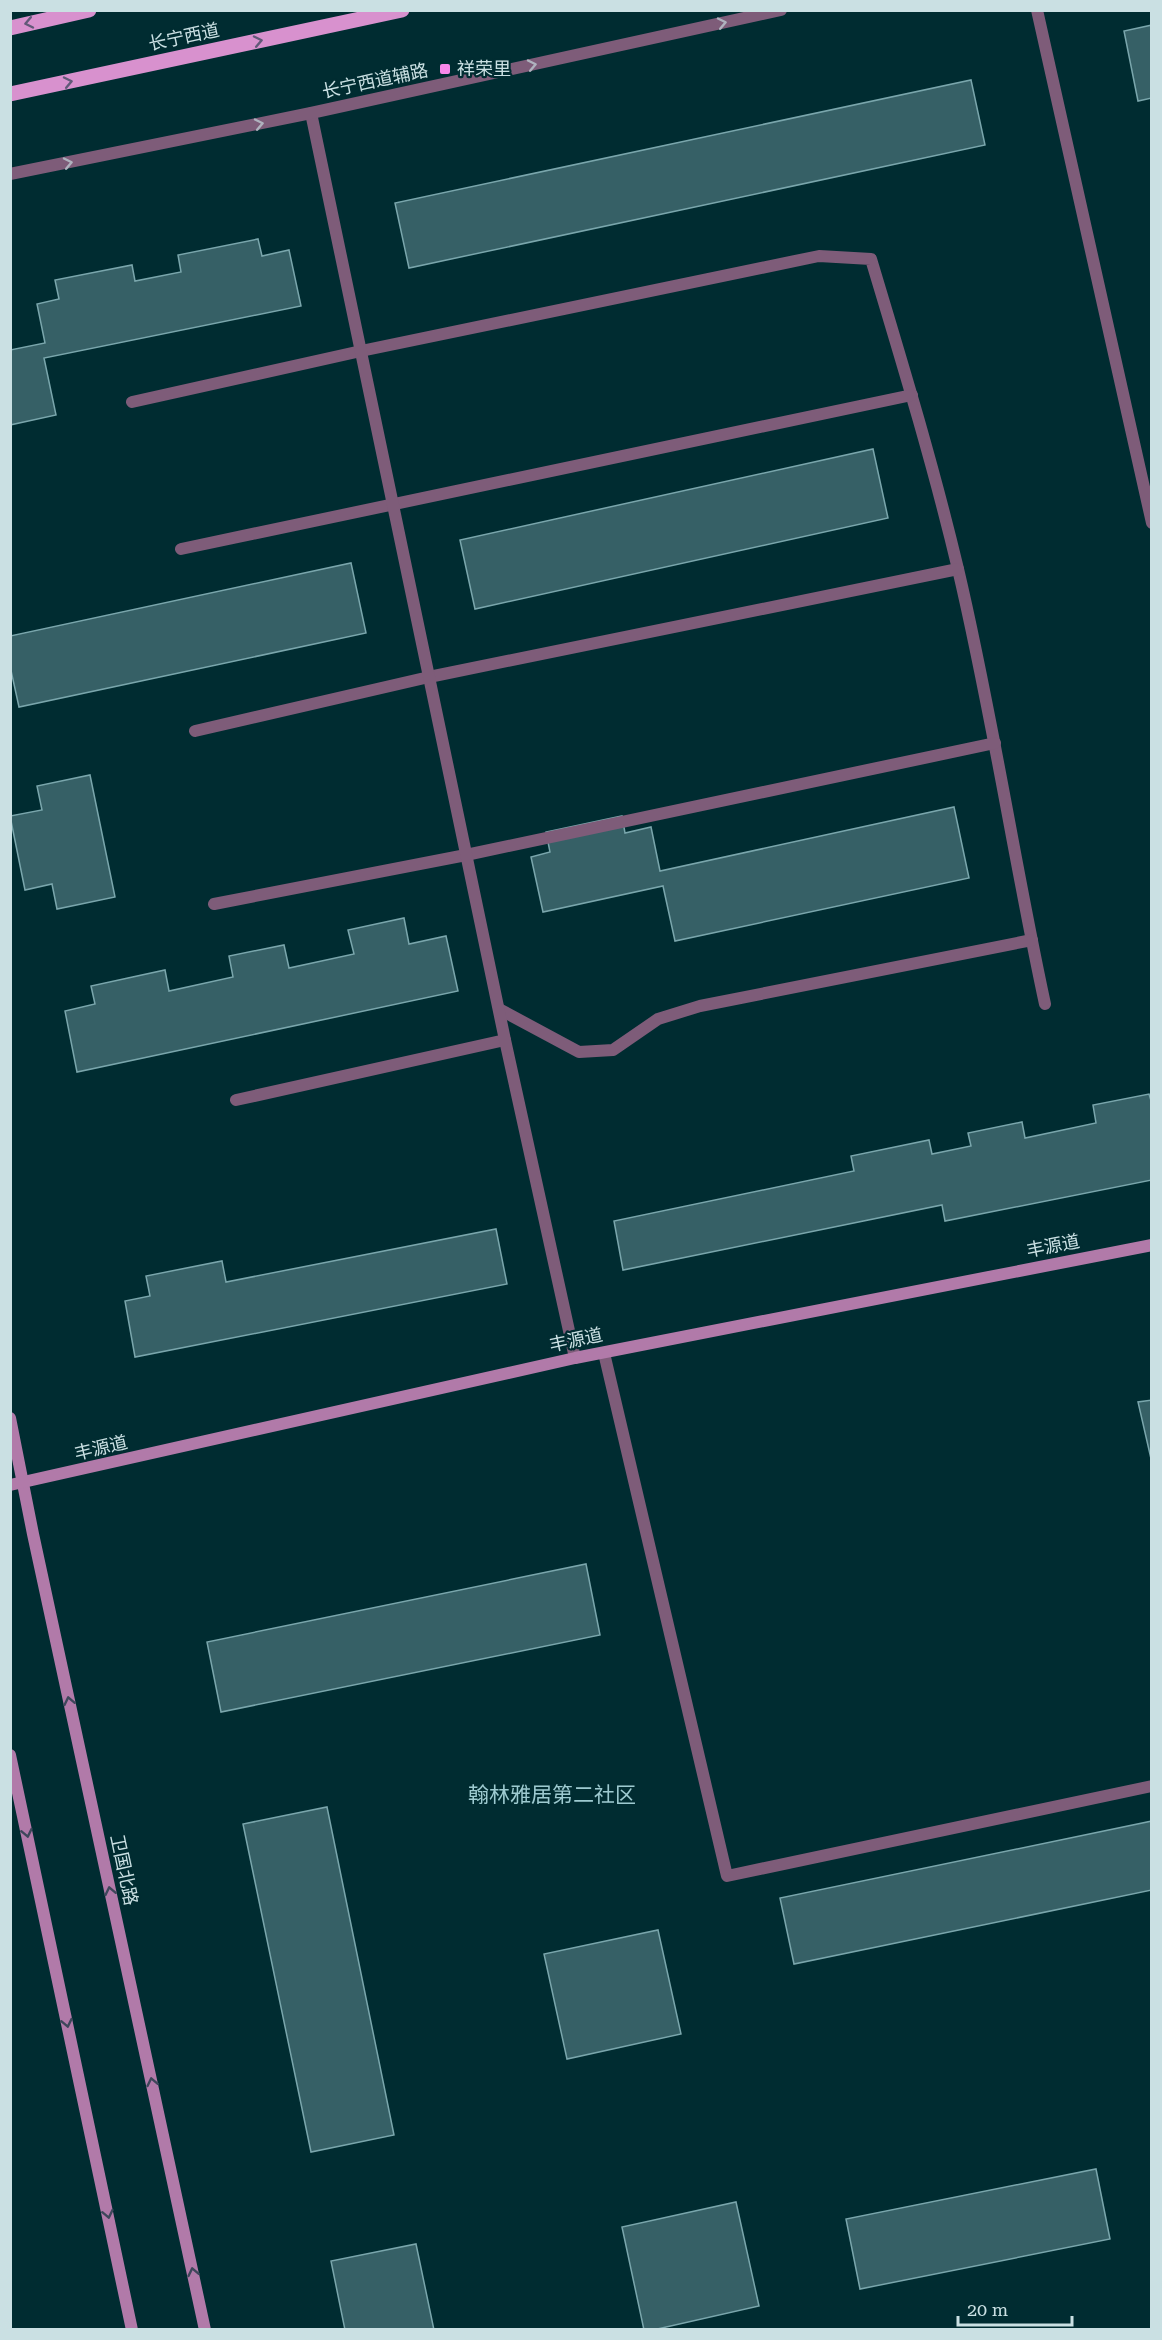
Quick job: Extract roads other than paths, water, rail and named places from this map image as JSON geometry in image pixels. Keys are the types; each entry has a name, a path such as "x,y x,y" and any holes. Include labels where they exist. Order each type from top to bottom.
{"main road":[{"path":"10,27 89,10"},
{"name":"长宁西道","path":"10,94 402,10"},
{"name":"丰源道","path":"10,1485 24,1484 575,1358 1152,1245"},
{"name":"卫国北路","path":"10,1418 205,2330"},
{"path":"10,1755 132,2330"}],"street":[{"name":"长宁西道辅路","path":"10,174 311,113 781,10"},
{"path":"1037,10 1152,523"},
{"path":"311,113 505,1040 575,1358"},
{"path":"132,402 361,351 819,256 871,259 912,395 958,569 995,743 1045,1004"},
{"path":"181,549 912,395"},
{"path":"195,731 429,677 958,569"},
{"path":"214,904 466,855 995,743"},
{"path":"499,1009 579,1052 613,1050 658,1019 700,1006 1032,940"},
{"path":"236,1100 505,1040"},
{"path":"604,1353 727,1876 1152,1786"}],"place":[{"name":"祥荣里","path":"445,69"}],"district":[{"name":"翰林雅居第二社区","path":"552,1795"}]}
